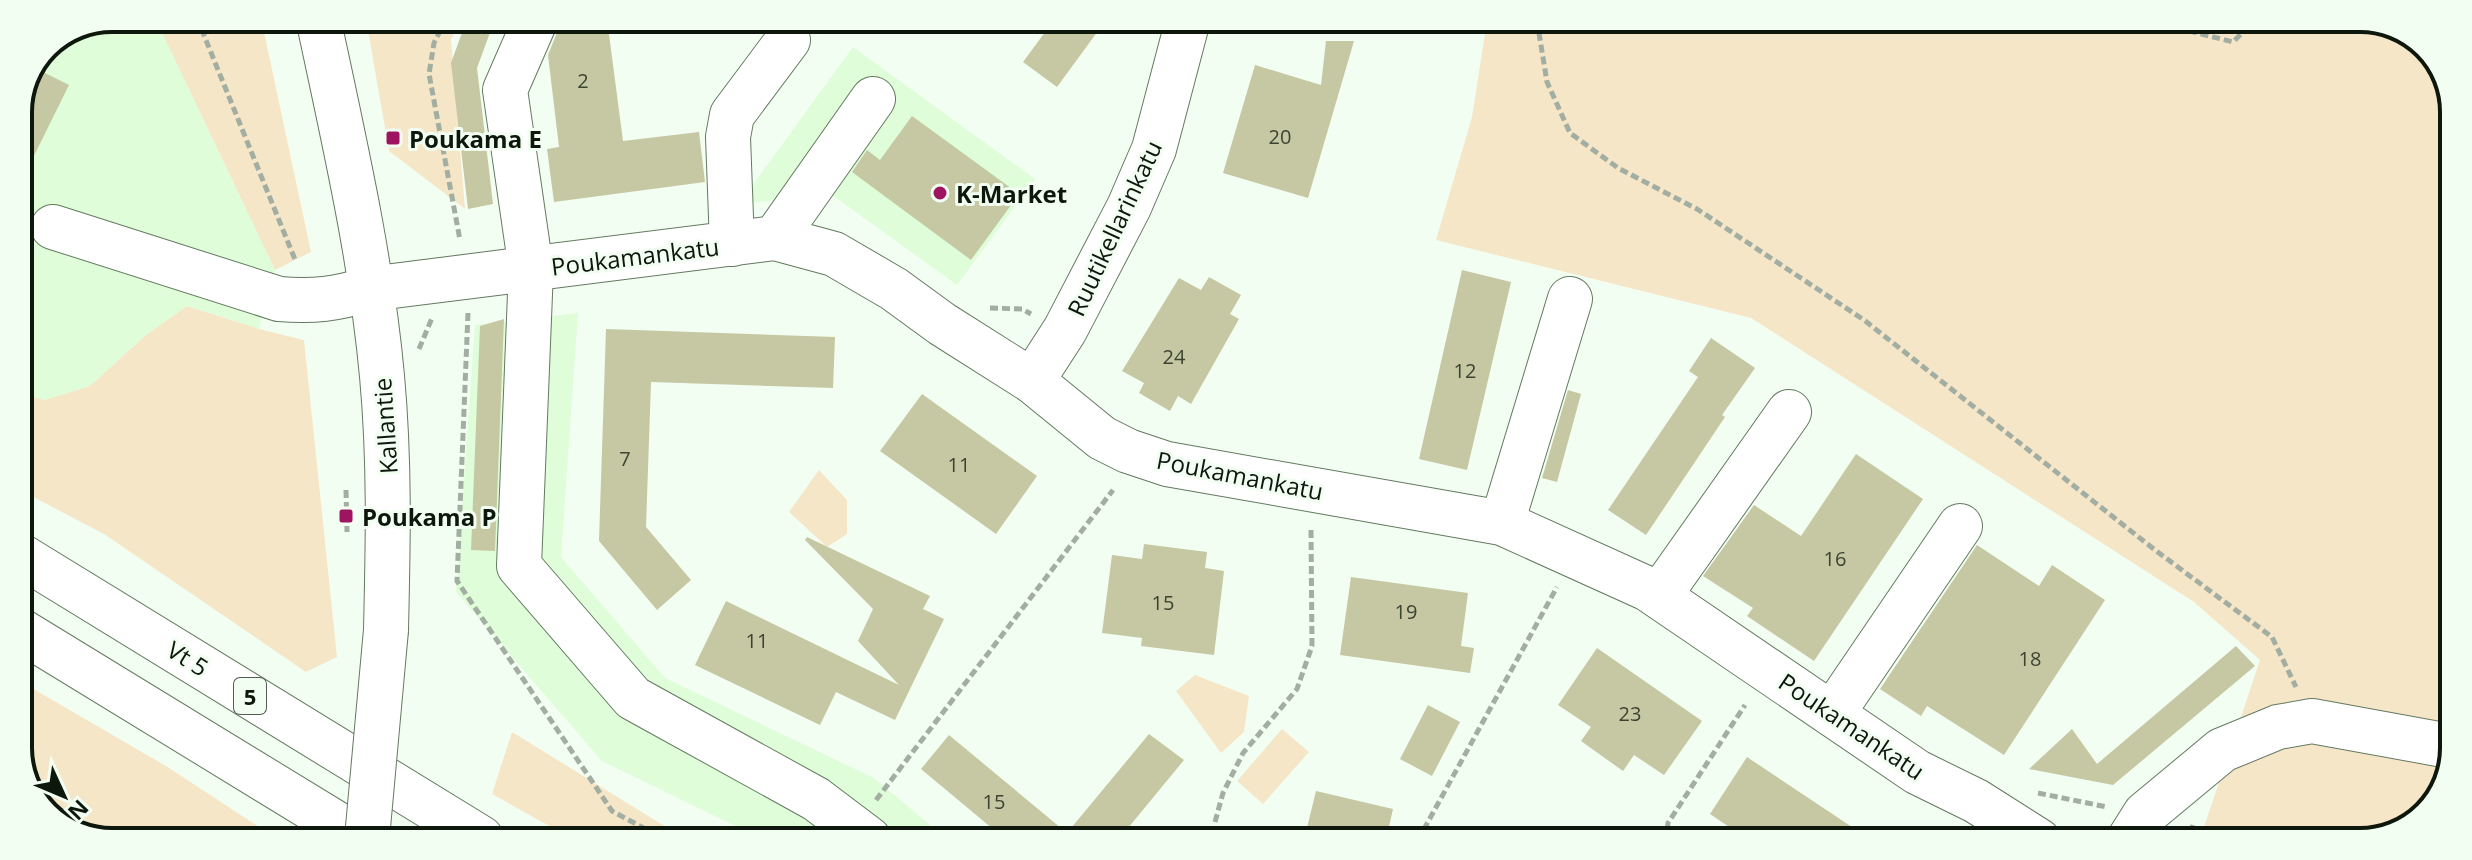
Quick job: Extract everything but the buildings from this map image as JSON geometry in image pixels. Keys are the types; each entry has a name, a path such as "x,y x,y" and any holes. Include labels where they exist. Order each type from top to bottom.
{"main road":[{"name":"Kallantie","path":"321,32 363,242 382,373 389,484 386,630 368,828"},
{"path":"530,32 505,90 531,269 519,566 633,698 816,799 855,828"},
{"name":"Ruutikellarinkatu","path":"1032,381 1065,330 1129,207 1154,149 1185,32"},
{"path":"732,244 728,137 732,115 788,40"},
{"path":"775,238 873,99"},
{"name":"Poukamankatu","path":"53,227 279,299 312,302 337,299 369,289 775,238 834,254 894,289 942,324 1032,381 1102,438 1128,451 1167,464 1502,523 1648,589 1917,772 1976,801 2019,828"},
{"path":"1502,523 1570,299"},
{"path":"1659,596 1789,412"},
{"path":"1832,714 1960,526"},
{"name":"Vt 5","path":"32,563 465,828"},
{"path":"32,638 344,828"},
{"path":"2136,828 2145,814 2222,750 2278,727 2312,721 2440,744"}],"path":[{"path":"203,32 312,302"},
{"path":"440,32 434,43 429,74 463,250"},
{"path":"1539,32 1547,82 1570,133 1618,168 1697,209 1864,320 2155,550 2272,637 2312,721"},
{"path":"2194,32 2233,42 2243,32"},
{"path":"866,828 1113,490"},
{"path":"1215,822 1223,793 1243,753 1297,689 1312,646 1311,529"},
{"path":"1425,828 1560,582"},
{"path":"1667,828 1745,705"}],"shaded area":[{"path":"112,32 162,32 275,270 259,329 187,306 146,335 90,386 45,400 32,397 32,112 38,81 55,55 81,38"},
{"path":"162,32 264,32 311,252 275,270"},
{"path":"368,32 455,32 451,39 465,209 389,151"},
{"path":"1485,32 2360,32 2386,36 2405,45 2424,63 2434,81 2440,106 2440,748 2436,774 2424,797 2405,815 2371,827 2204,828 2260,660 2194,602 1751,318 1436,240 1472,117"},
{"path":"853,47 1035,179 957,285 831,194 739,204"},
{"path":"187,306 304,340 337,657 306,672 104,534 32,496 32,397 45,400 90,386 146,335"},
{"path":"578,313 561,557 665,678 874,778 934,828 739,828 602,761 456,592 475,325"},
{"path":"819,470 847,500 847,534 827,547 789,512"},
{"path":"1195,675 1249,696 1244,732 1221,753 1176,691"},
{"path":"32,688 166,766 261,828 112,828 86,824 67,815 48,797 36,774 32,754"},
{"path":"1282,729 1309,752 1263,804 1237,781"},
{"path":"512,732 668,828 553,828 492,794"}],"place":[{"name":"Poukama E","path":"393,138"},
{"name":"K-Market","path":"940,193"},
{"name":"Poukama P","path":"346,516"}]}
